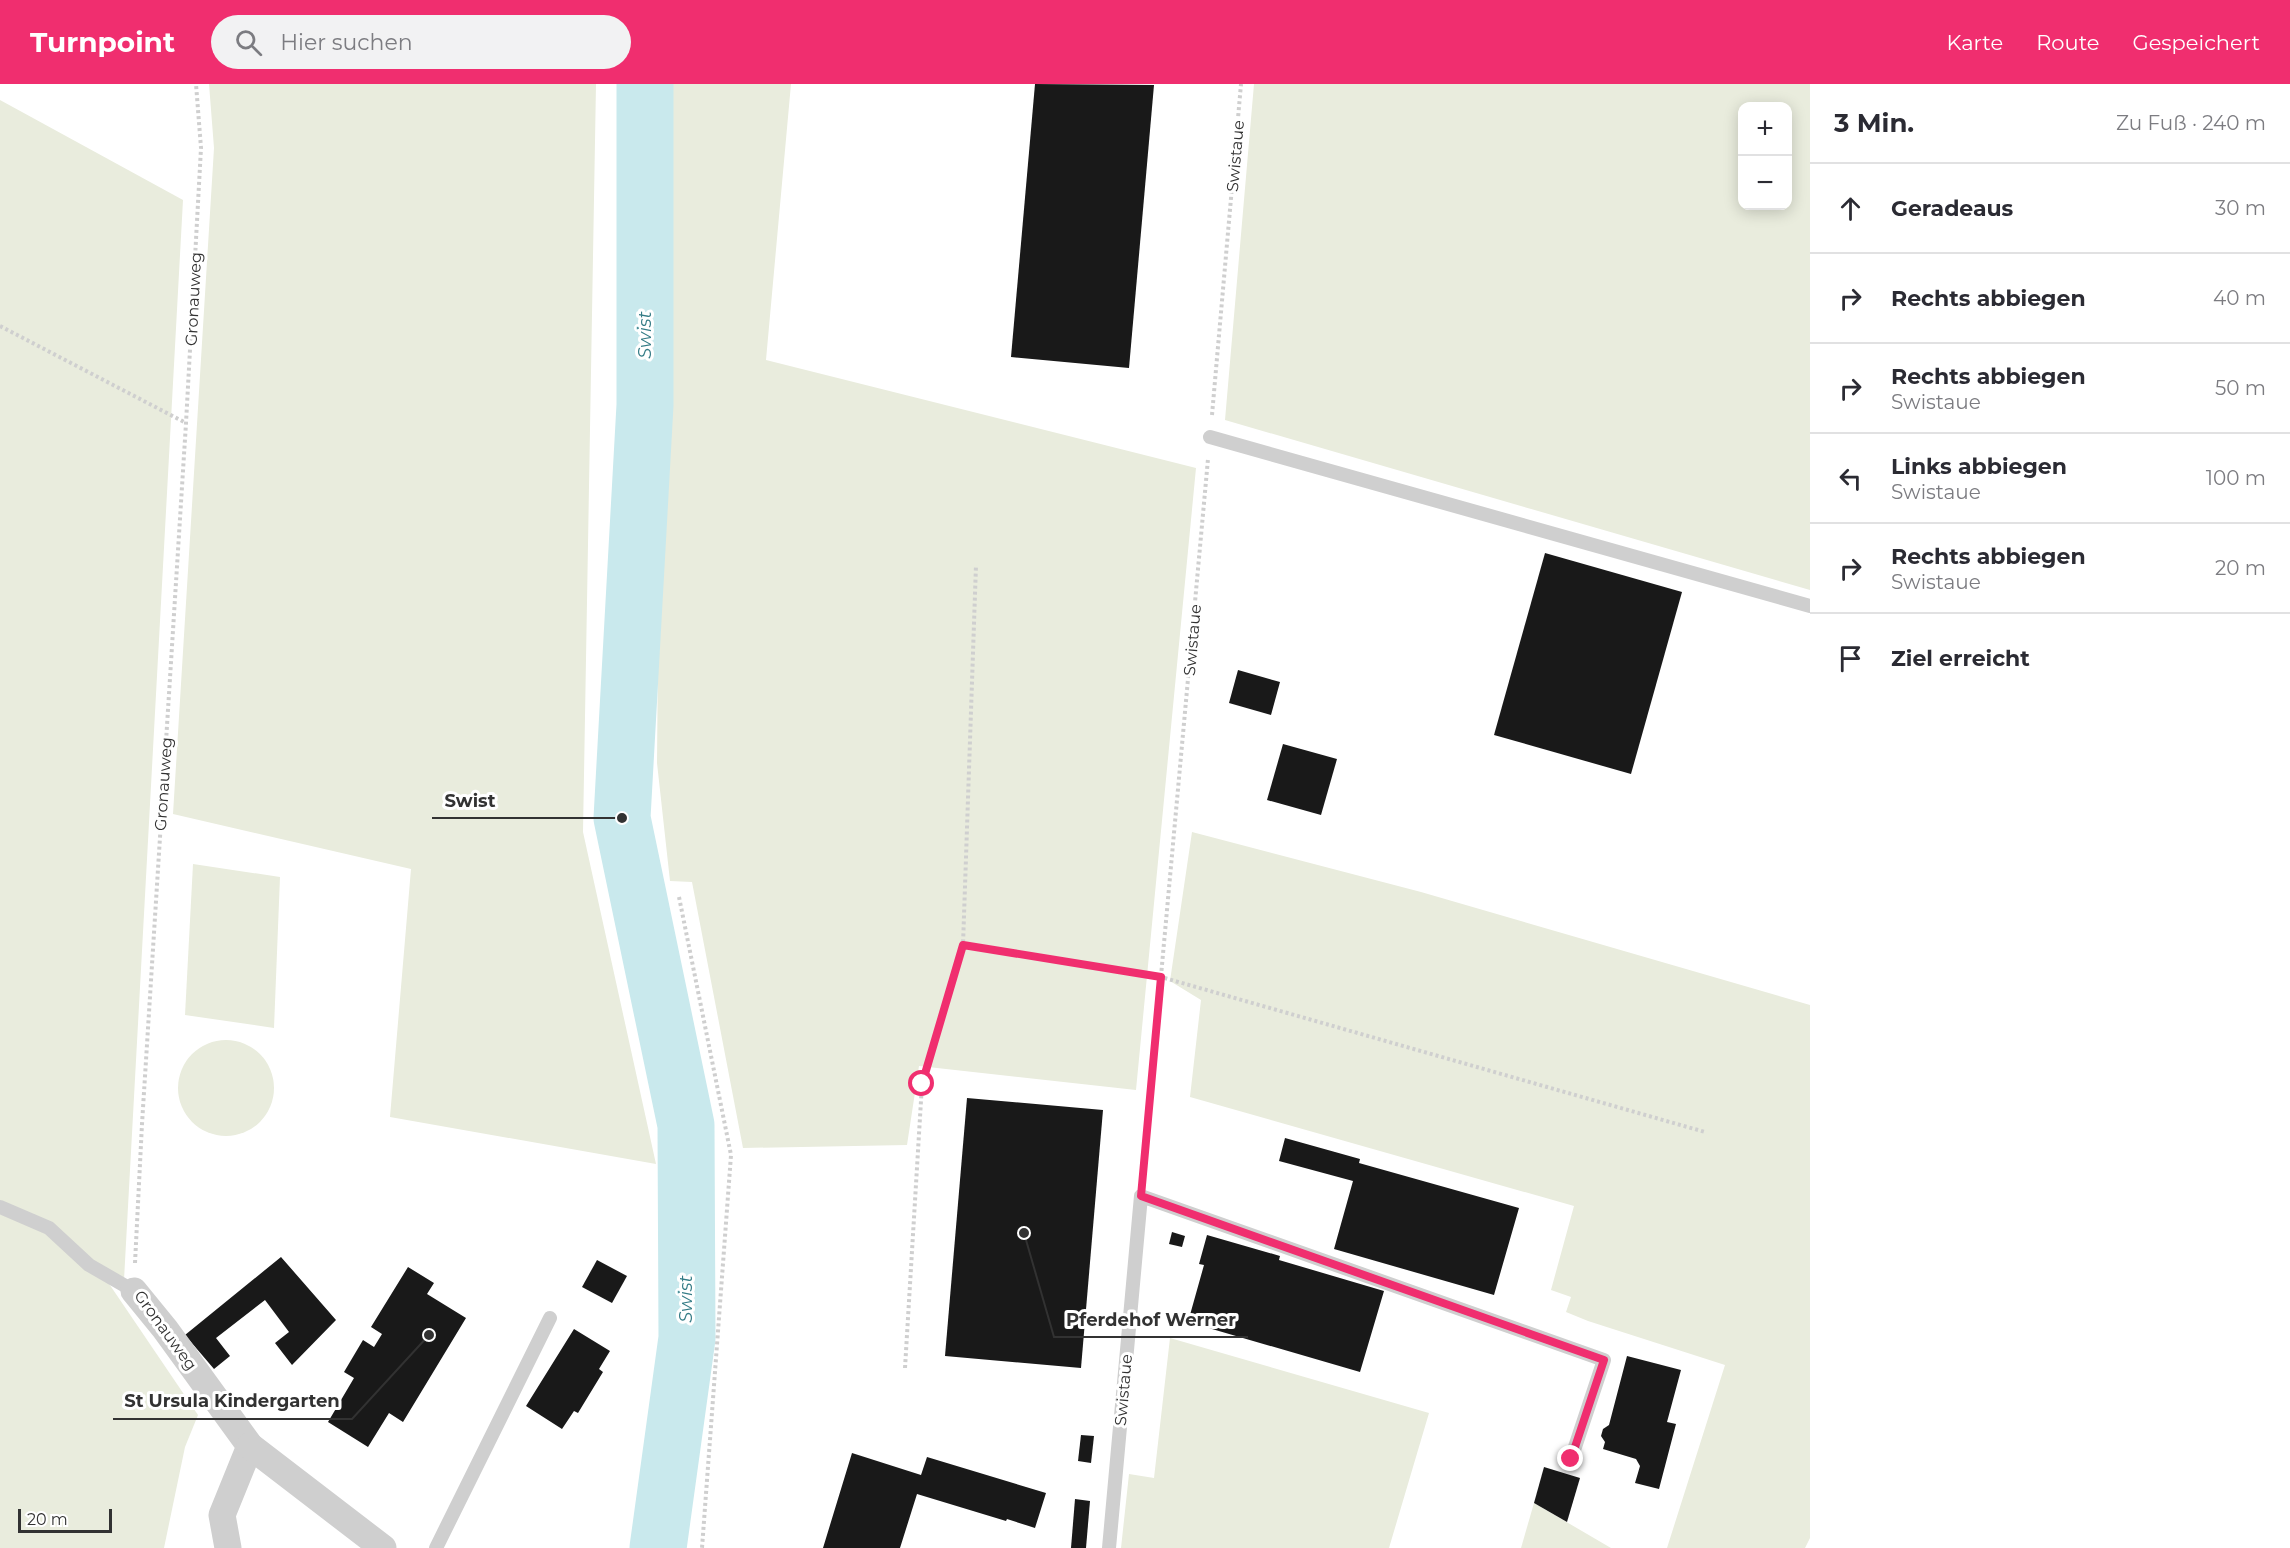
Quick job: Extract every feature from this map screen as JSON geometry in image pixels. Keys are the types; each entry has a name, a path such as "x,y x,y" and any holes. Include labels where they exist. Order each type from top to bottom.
{"street":[{"name":"Gronauweg","path":"134,1291 165,1329 250,1446 383,1548"},
{"path":"228,1548 222,1515 250,1446"}],"lane":[{"path":"1210,437 1810,606"},
{"path":"1141,1196 1604,1360 1571,1459"},
{"name":"Swistaue","path":"1109,1548 1141,1196"},
{"path":"0,1207 48,1228 89,1265 134,1291"},
{"path":"436,1548 550,1318"}],"path":[{"name":"Gronauweg","path":"134,1291 201,148 196,84"},
{"name":"Swistaue","path":"1141,1196 1241,84"},
{"path":"0,326 186,423"},
{"path":"905,1368 922,1084 963,945 976,565"},
{"path":"680,897 731,1155 702,1548"},
{"path":"963,945 1161,977 1705,1132"}],"shaded area":[{"path":"209,84 596,84 583,832 656,1164 390,1117 411,869 173,814 214,148"},
{"path":"663,84 791,84 766,360 1196,468 1136,1090 919,1066 907,1145 743,1148 692,882 670,881 657,763"},
{"path":"1254,84 1810,84 1810,590 1225,420"},
{"path":"0,100 183,200 124,1280 97,1266 198,1415 185,1447 164,1548 0,1548"},
{"path":"1192,832 1421,892 1810,1005 1810,1538 1805,1548 1667,1548 1725,1365 1566,1312 1571,1297 1551,1290 1574,1206 1190,1097 1201,1000 1170,981"},
{"path":"193,864 280,877 274,1028 185,1015"},
{"path":"226,1040 244,1044 260,1054 270,1070 274,1088 270,1106 260,1122 244,1132 226,1136 208,1132 192,1122 182,1106 178,1088 182,1070 192,1054 208,1044"},
{"path":"1170,1338 1429,1413 1389,1548 1121,1548 1129,1474 1154,1478"},
{"path":"1534,1503 1611,1548 1521,1548"}],"building":[{"path":"1035,84 1154,85 1129,368 1011,357"},
{"path":"1545,553 1682,592 1631,774 1494,735"},
{"path":"1238,670 1280,682 1271,715 1229,703"},
{"path":"1283,744 1337,759 1321,815 1267,800"},
{"path":"967,1098 1103,1110 1081,1368 945,1356"},
{"path":"1285,1138 1360,1159 1359,1163 1519,1208 1494,1295 1334,1249 1353,1181 1279,1161"},
{"path":"1172,1232 1185,1236 1182,1247 1169,1244"},
{"path":"1207,1235 1280,1256 1279,1260 1384,1291 1360,1372 1188,1322 1204,1265 1199,1264"},
{"path":"281,1257 336,1320 292,1365 275,1343 289,1332 265,1300 216,1338 230,1356 214,1369 185,1335"},
{"path":"597,1260 627,1276 612,1303 582,1287"},
{"path":"408,1267 434,1283 427,1294 466,1318 403,1422 389,1413 368,1447 328,1422 354,1378 344,1372 363,1340 374,1347 382,1334 371,1327"},
{"path":"574,1329 610,1351 599,1369 603,1372 578,1413 574,1411 562,1429 526,1406"},
{"path":"1627,1356 1681,1370 1667,1422 1676,1424 1659,1489 1635,1483 1640,1466 1636,1459 1603,1449 1605,1442 1601,1436 1603,1429 1609,1425"},
{"path":"1081,1435 1094,1436 1091,1463 1078,1461"},
{"path":"852,1453 921,1475 927,1457 1046,1493 1035,1528 917,1494 900,1548 823,1548"},
{"path":"1544,1467 1580,1478 1567,1522 1534,1503"},
{"path":"1075,1499 1090,1501 1086,1548 1071,1548"}],"waterway":[{"name":"Swist","path":"645,84 645,405 622,818 686,1125 687,1338 658,1548"}],"place":[{"name":"Swist","path":"622,818"},
{"name":"Pferdehof Werner","path":"1024,1233"},
{"name":"St Ursula Kindergarten","path":"429,1335"}],"route":[{"path":"922,1084 963,945 1161,977 1141,1196 1604,1360 1571,1459"}]}
